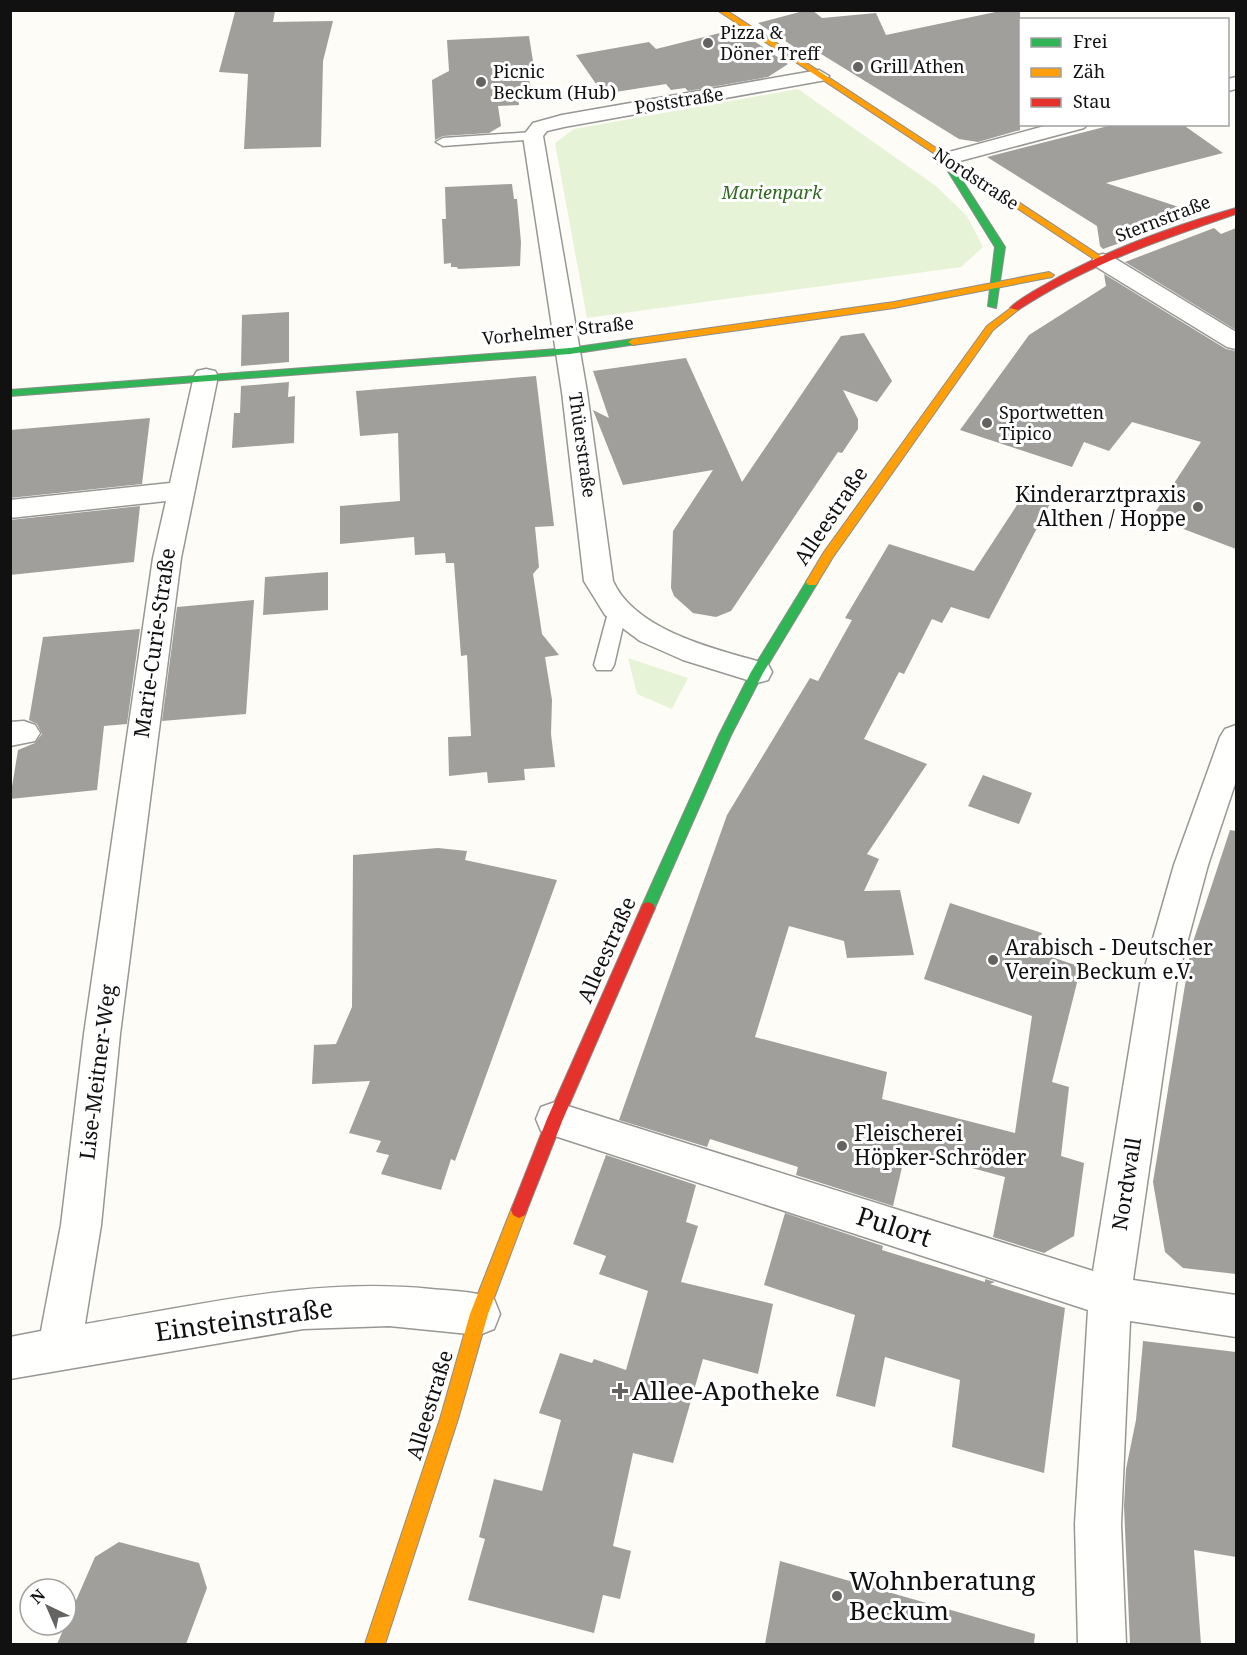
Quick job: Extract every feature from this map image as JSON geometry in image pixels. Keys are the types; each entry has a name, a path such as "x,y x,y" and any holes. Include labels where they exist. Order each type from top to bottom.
{"main road":[{"name":"Nordstraße","path":"720,10 1103,261"},
{"name":"Alleestraße","path":"945,159 1000,247 990,328"},
{"name":"Sternstraße","path":"1103,261 1236,210"},
{"name":"Alleestraße","path":"375,1644 449,1419 479,1314 555,1119 725,735 757,672 828,555 990,328 1012,308 1040,290 1103,261"},
{"name":"Vorhelmer Straße","path":"10,393 206,376 570,351 801,319 996,287 1103,261"}],"street":[{"name":"Poststraße","path":"537,131 819,76"},
{"path":"945,159 1069,126"},
{"name":"Thüerstraße","path":"537,131 570,351 591,510 596,571 603,590 618,609 654,634 688,651 757,672"},
{"name":"Nordstraße","path":"1103,261 1236,342"},
{"name":"Marie-Curie-Straße","path":"134,795 167,558 179,491 206,376"},
{"path":"10,509 179,491"},
{"name":"Nordwall","path":"1102,1644 1098,1524 1110,1297 1158,984 1191,865 1236,737"},
{"name":"Lise-Meitner-Weg","path":"60,1350 81,1226 102,1034 134,795"},
{"name":"Pulort","path":"555,1119 1110,1297 1236,1316"},
{"name":"Einsteinstraße","path":"10,1358 158,1330 303,1308 388,1305 479,1314"}],"lane":[{"path":"443,142 537,131"},
{"path":"604,665 618,609"}],"green space":[{"name":"Marienpark","path":"798,89 936,186 967,216 983,247 961,267 587,318 555,143 574,129"},
{"path":"628,658 688,678 672,709 637,694"}],"building":[{"path":"807,10 812,10 822,18 876,13 886,35 1005,10 1020,10 1020,130 978,142 959,139 813,49 805,54 758,23"},
{"path":"275,11 273,22 333,21 323,61 321,147 244,149 248,74 219,72 235,12"},
{"path":"736,29 788,64 768,77 688,91 685,88 671,90 666,84 603,94 576,55 649,42 656,49"},
{"name":"Picnic Beckum (Hub)","path":"529,36 535,74 528,74 532,94 518,95 519,105 498,106 501,126 489,133 443,136 435,140 432,80 449,71 447,40"},
{"path":"1108,126 1185,126 1223,153 1106,183 1188,210 1196,216 1103,249 1100,246 1097,226 987,157"},
{"path":"512,184 514,199 517,199 521,242 520,266 458,269 451,267 451,263 444,264 442,219 446,219 445,187"},
{"path":"1214,228 1221,234 1236,228 1236,330 1125,262"},
{"path":"1104,274 1226,349 1236,351 1236,549 1152,517 1201,442 1132,422 1109,451 1084,442 1072,467 960,430 1029,335 1106,286"},
{"path":"289,312 289,362 241,366 242,315"},
{"path":"864,333 892,381 877,402 843,390 858,419 858,429 842,453 838,452 731,611 716,617 693,613 674,596 671,588 673,531 713,470 623,485 593,410 609,418 593,371 686,358 742,482 841,336"},
{"path":"536,376 554,526 535,527 539,567 533,574 542,634 559,655 545,657 552,700 551,734 555,767 524,769 525,780 488,783 487,772 449,776 448,737 471,736 467,655 461,656 454,563 446,563 445,553 415,555 414,537 340,544 340,506 400,501 398,433 360,436 356,391"},
{"path":"289,382 288,397 295,396 294,443 232,448 234,413 240,413 241,386"},
{"path":"150,418 142,484 10,498 10,430"},
{"path":"1030,485 1053,498 989,619 951,607 942,623 932,619 904,674 899,672 864,739 927,764 867,854 879,859 864,891 900,890 914,955 847,958 844,941 789,926 755,1037 887,1072 882,1099 1015,1133 1032,1016 924,979 950,903 1042,933 1037,952 1081,967 1052,1082 1069,1087 1061,1156 1084,1163 1074,1236 1044,1253 993,1237 1005,1177 906,1150 893,1206 796,1175 798,1167 710,1139 707,1147 619,1120 727,815 810,678 818,681 852,620 845,618 889,544 974,571"},
{"path":"140,506 134,562 10,575 10,520"},
{"path":"328,572 328,610 263,615 265,577"},
{"path":"254,600 246,714 162,721 177,607"},
{"path":"140,629 127,724 104,726 97,790 10,799 18,750 35,743 42,734 37,724 29,720 43,637"},
{"path":"983,775 1032,793 1019,824 968,806"},
{"path":"1230,830 1236,831 1236,1274 1183,1268 1165,1252 1153,1182 1191,948"},
{"path":"438,848 467,851 465,860 557,880 455,1161 451,1159 441,1190 381,1174 389,1155 376,1152 381,1141 349,1133 370,1081 312,1084 314,1045 336,1044 352,1007 353,855"},
{"path":"606,1155 696,1185 686,1222 698,1226 681,1282 773,1304 758,1374 703,1359 673,1463 633,1453 613,1546 631,1551 620,1599 603,1595 594,1633 468,1600 485,1539 479,1537 494,1479 542,1491 561,1420 539,1413 560,1353 592,1363 594,1359 626,1370 648,1291 599,1274 606,1256 573,1244"},
{"path":"785,1213 883,1246 882,1250 985,1282 985,1279 995,1282 990,1284 1065,1308 1044,1473 952,1447 960,1380 885,1357 875,1407 836,1396 855,1315 764,1285"},
{"path":"1143,1341 1236,1352 1236,1557 1194,1550 1201,1644 1130,1644 1124,1506 1126,1469 1136,1420"},
{"path":"119,1542 199,1563 207,1588 186,1644 57,1644 60,1637 78,1637 78,1596 95,1557"},
{"name":"Wohnberatung Beckum","path":"780,1561 1035,1634 1034,1644 765,1644"}],"traffic: fast":[{"path":"950,168 1000,247 993,306"},
{"path":"10,393 570,351 633,342"},
{"path":"648,908 725,735 757,672 812,582"}],"traffic: slow":[{"path":"720,10 1103,261"},
{"path":"633,342 894,305 1049,275"},
{"path":"812,582 828,555 990,328 1015,308"},
{"path":"375,1644 449,1419 479,1314 519,1210"}],"traffic: jam":[{"path":"1015,308 1040,291 1094,263 1236,211"},
{"path":"519,1210 555,1119 648,908"}],"place":[{"name":"Pizza & Döner Treff","path":"708,43"},
{"name":"Grill Athen","path":"858,67"},
{"name":"Picnic Beckum (Hub)","path":"481,82"},
{"name":"Sportwetten Tipico","path":"987,423"},
{"name":"Kinderarztpraxis Althen / Hoppe","path":"1198,507"},
{"name":"Arabisch - Deutscher Verein Beckum e.V.","path":"993,960"},
{"name":"Fleischerei Höpker-Schröder","path":"842,1146"},
{"name":"Allee-Apotheke","path":"620,1391"},
{"name":"Wohnberatung Beckum","path":"837,1596"}]}
